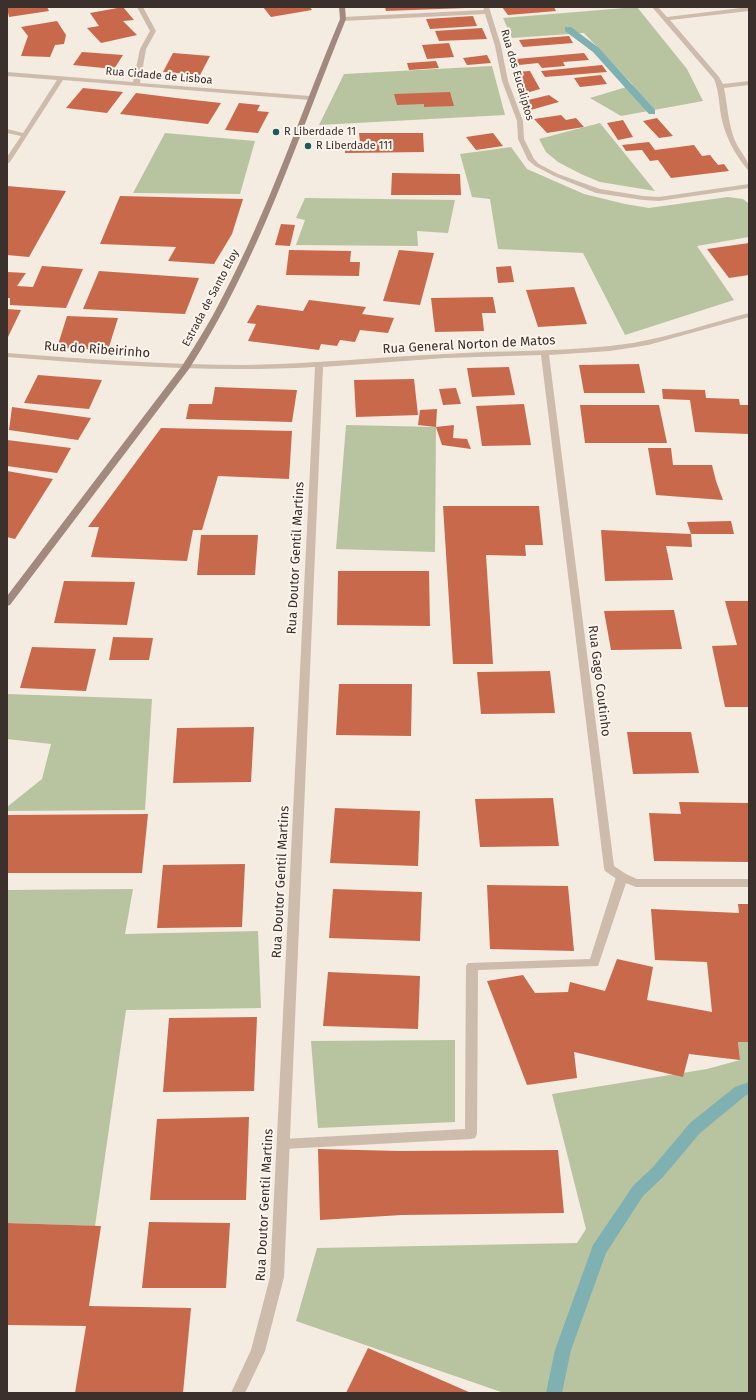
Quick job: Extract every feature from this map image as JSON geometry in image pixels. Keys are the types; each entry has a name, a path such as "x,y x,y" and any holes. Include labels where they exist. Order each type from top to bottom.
{"main road":[{"name":"Estrada de Santo Eloy","path":"7,604 186,367 205,337 244,262 343,19 342,7"}],"street":[{"path":"136,84 143,49 153,31 140,7"},
{"path":"655,7 717,78 721,86 727,130 737,153 749,168"},
{"path":"343,19 487,9"},
{"name":"Rua dos Eucaliptos","path":"487,9 498,46 505,81 520,121 525,149 531,160 556,175 599,191 643,198 684,196 749,186"},
{"path":"666,19 749,9"},
{"name":"Rua Cidade de Lisboa","path":"7,74 310,98"},
{"path":"7,162 61,78"},
{"path":"721,86 749,83"},
{"path":"7,131 25,135"},
{"name":"Rua General Norton de Matos","path":"186,367 319,365 454,355 545,353 631,346 749,315"},
{"name":"Rua Gago Coutinho","path":"545,353 609,868 622,877 636,883 749,883"},
{"name":"Rua do Ribeirinho","path":"7,355 150,366 186,367"},
{"name":"Rua Doutor Gentil Martins","path":"238,1393 258,1351 277,1277 319,365"},
{"path":"283,1144 471,1134 472,966 594,963 622,877"}],"green space":[{"path":"637,7 687,69 703,101 621,116 590,98 633,85 584,33 512,38 503,18"},
{"path":"492,66 505,115 319,125 344,74"},
{"path":"600,123 655,191 600,182 581,174 558,162 546,152 539,139"},
{"path":"165,133 255,141 240,194 133,193"},
{"path":"511,147 527,169 584,194 625,204 649,208 728,197 743,199 749,204 749,237 697,246 734,300 625,335 583,253 498,249 490,199 472,197 460,154"},
{"path":"305,198 455,200 448,233 417,231 418,246 296,245 305,220 296,218"},
{"path":"346,425 436,427 435,552 336,549"},
{"path":"7,694 152,699 145,810 7,811 7,807 42,779 51,744 7,739"},
{"path":"133,889 125,934 258,931 261,1008 126,1010 95,1226 7,1223 7,890"},
{"path":"455,1040 455,1122 318,1128 311,1041"},
{"path":"738,1042 749,1042 749,1393 504,1393 296,1321 317,1248 577,1243 586,1229 552,1094 707,1069 740,1060"}],"building":[{"path":"7,7 47,7 49,11 9,17"},
{"path":"123,7 134,20 123,21 137,35 101,43 87,28 99,26 90,13"},
{"path":"263,7 310,7 312,10 271,17"},
{"path":"385,7 466,7 466,8 386,11"},
{"path":"502,7 554,7 556,11 508,15"},
{"path":"473,16 477,26 430,29 426,19"},
{"path":"57,21 66,35 64,44 55,45 50,57 21,56 28,36 21,27"},
{"path":"482,28 487,39 439,41 435,31"},
{"path":"569,36 573,43 523,47 519,40"},
{"path":"449,43 454,57 427,59 422,45"},
{"path":"82,52 123,55 114,69 73,65"},
{"path":"173,53 210,56 200,75 163,72"},
{"path":"584,53 589,60 563,62 565,66 542,68 538,63 519,65 516,59"},
{"path":"487,55 491,63 467,65 463,58"},
{"path":"436,61 439,68 409,70 407,63"},
{"path":"602,65 607,72 545,77 541,71"},
{"path":"530,71 540,89 526,93 515,72"},
{"path":"601,75 607,84 580,87 574,78"},
{"path":"83,88 123,92 107,113 66,108"},
{"path":"450,92 454,106 424,107 424,104 397,105 394,94"},
{"path":"136,93 221,103 208,124 120,114"},
{"path":"549,95 559,102 527,111 524,101"},
{"path":"239,103 260,105 257,111 269,112 258,133 225,130"},
{"path":"561,115 566,120 576,118 584,127 547,133 534,119"},
{"path":"657,118 673,136 659,138 643,121"},
{"path":"623,120 633,137 618,140 607,123"},
{"path":"359,133 423,133 424,152 345,153 345,142 360,142"},
{"path":"493,133 503,146 476,150 466,137"},
{"path":"649,142 655,150 694,145 702,156 710,155 718,165 724,164 729,171 671,178 658,160 650,161 642,150 626,151 622,145"},
{"path":"392,173 460,174 461,195 391,195"},
{"path":"7,186 66,191 29,257 7,255"},
{"path":"120,196 243,199 232,234 214,264 168,261 176,247 100,244"},
{"path":"281,224 295,225 290,246 275,245"},
{"path":"749,243 749,275 729,278 707,249"},
{"path":"289,250 351,251 350,262 360,262 359,276 286,275"},
{"path":"399,250 434,253 420,305 383,301"},
{"path":"42,266 83,269 66,308 10,305 10,298 7,298 7,272 26,273 17,286 33,287"},
{"path":"511,266 514,282 498,283 496,267"},
{"path":"99,271 199,278 185,314 83,309"},
{"path":"574,287 587,324 538,327 526,290"},
{"path":"493,297 496,313 482,313 484,331 435,332 431,298"},
{"path":"309,300 366,307 362,314 394,318 388,333 360,330 355,342 340,340 337,346 321,344 319,350 248,341 256,324 247,323 257,305 303,311"},
{"path":"7,309 21,310 8,337 7,337"},
{"path":"67,316 118,318 108,350 57,348"},
{"path":"639,364 645,393 584,393 579,365"},
{"path":"509,367 515,395 472,397 467,368"},
{"path":"38,375 102,380 89,409 24,403"},
{"path":"414,379 418,415 356,417 354,380"},
{"path":"215,387 297,390 292,422 186,419 189,404 212,404"},
{"path":"456,388 461,404 443,405 439,389"},
{"path":"662,389 705,390 706,398 739,399 740,405 749,405 749,434 695,432 690,400 663,399"},
{"path":"524,404 531,445 482,446 476,406"},
{"path":"580,405 659,405 667,443 585,443"},
{"path":"12,407 91,418 78,440 9,430"},
{"path":"437,409 436,427 418,425 420,410"},
{"path":"454,425 453,438 467,439 471,449 442,445 436,427"},
{"path":"161,428 292,431 289,479 218,476 202,530 193,530 187,561 91,557 99,527 88,527"},
{"path":"7,440 71,448 57,473 7,466"},
{"path":"648,448 671,448 673,465 712,465 723,500 656,495"},
{"path":"7,471 53,479 15,539 7,537"},
{"path":"443,506 539,506 543,545 525,545 526,556 486,555 493,664 453,664"},
{"path":"731,521 734,534 691,534 687,522"},
{"path":"601,530 691,534 692,547 666,546 673,580 605,581"},
{"path":"201,535 258,535 255,575 197,575"},
{"path":"338,571 429,571 430,626 337,625"},
{"path":"64,581 135,582 127,625 54,623"},
{"path":"725,601 749,601 749,707 725,707 712,646 737,645"},
{"path":"674,610 682,649 611,650 604,611"},
{"path":"113,637 153,638 149,660 109,660"},
{"path":"32,647 96,649 86,691 20,688"},
{"path":"550,671 555,713 481,714 477,672"},
{"path":"339,684 412,684 411,736 336,735"},
{"path":"254,727 251,782 173,783 177,728"},
{"path":"627,732 691,732 699,773 633,774"},
{"path":"553,798 559,846 480,847 475,799"},
{"path":"679,802 748,803 749,862 654,861 649,813 681,814"},
{"path":"335,808 420,811 418,866 330,863"},
{"path":"148,814 142,873 7,873 7,815"},
{"path":"245,864 242,927 157,928 163,865"},
{"path":"487,885 568,886 574,951 490,949"},
{"path":"333,889 422,892 420,941 329,938"},
{"path":"738,904 749,904 749,1042 738,1042 740,1060 689,1054 683,1077 574,1052 577,1078 527,1085 487,981 523,975 535,993 568,992 570,982 605,991 617,959 653,967 647,1000 712,1012 707,962 655,960 651,909 739,913"},
{"path":"328,972 420,976 418,1029 323,1026"},
{"path":"257,1017 254,1091 163,1092 169,1018"},
{"path":"249,1117 246,1200 150,1200 157,1119"},
{"path":"318,1149 400,1151 558,1150 564,1213 402,1215 320,1220"},
{"path":"149,1222 230,1223 226,1288 142,1288"},
{"path":"7,1223 101,1226 89,1306 191,1308 183,1393 75,1393 86,1326 7,1325"},
{"path":"368,1348 471,1393 346,1393"}],"waterway":[{"path":"568,29 596,50 652,112"},
{"path":"554,1393 563,1350 599,1250 638,1191 658,1172 695,1128 740,1091 749,1088"}],"place":[{"name":"R Liberdade 11","path":"276,132"},
{"name":"R Liberdade 111","path":"308,146"}]}
